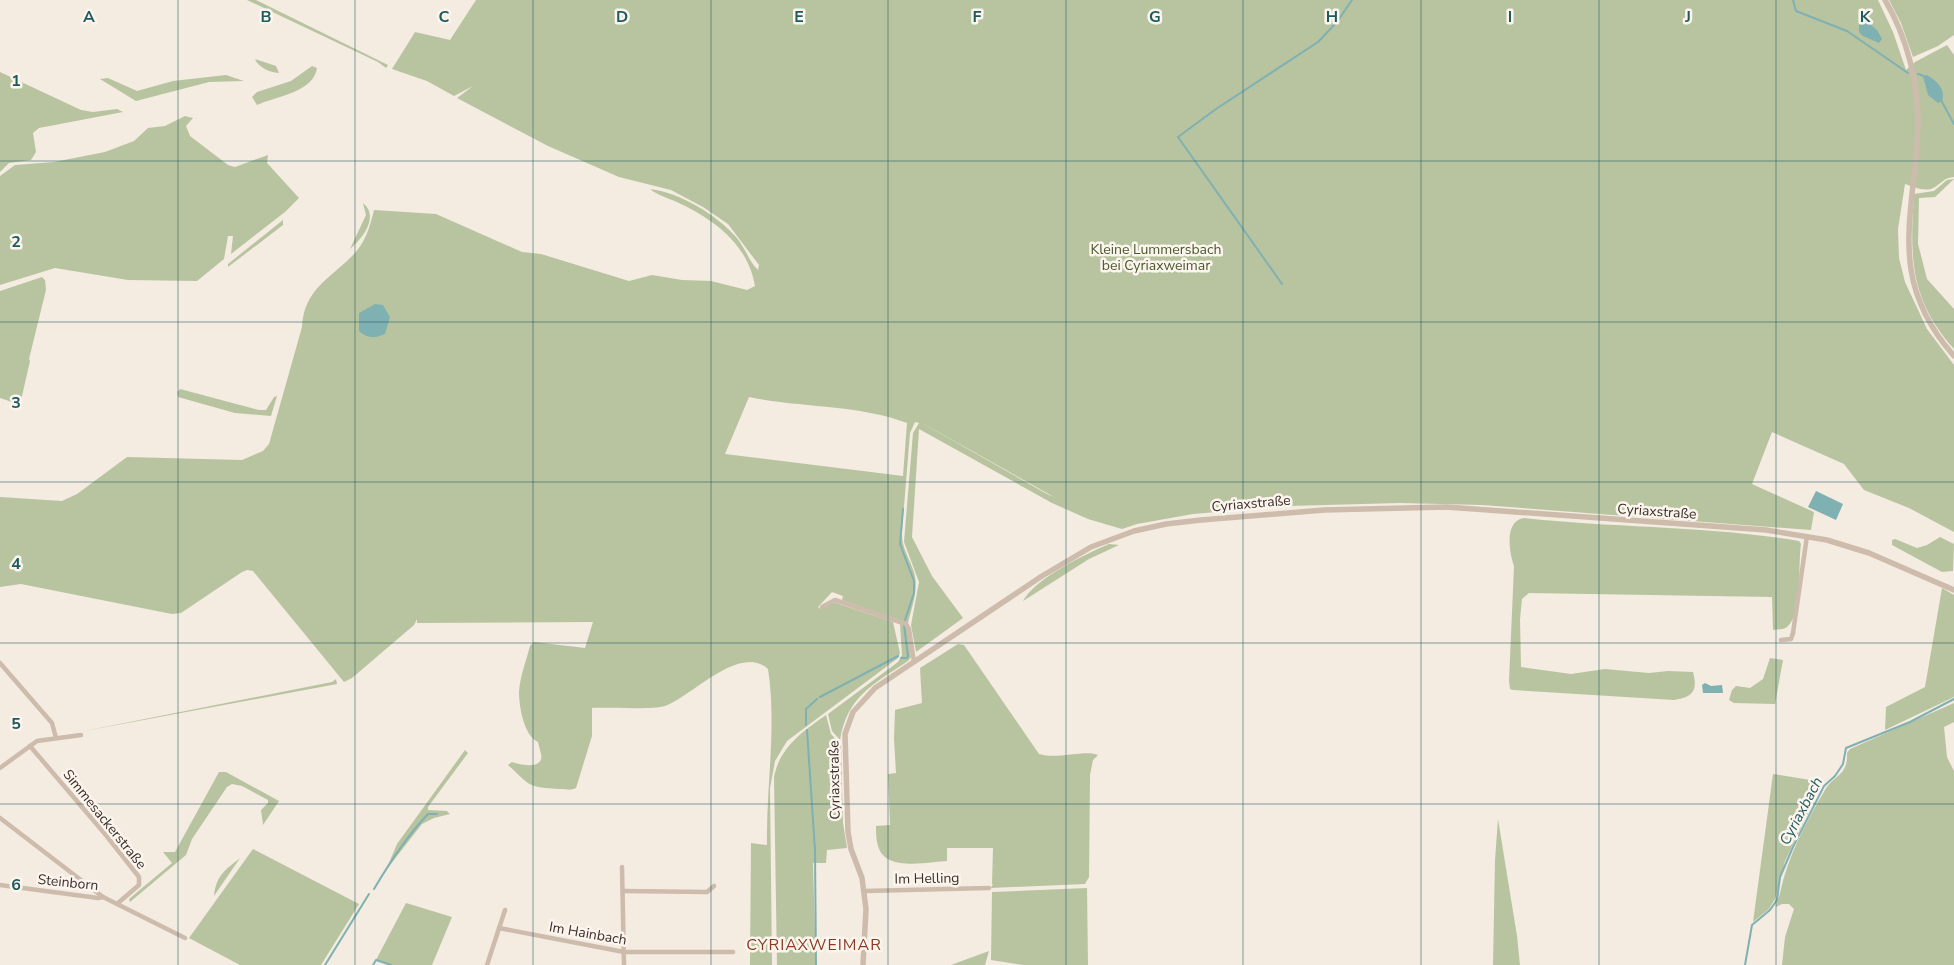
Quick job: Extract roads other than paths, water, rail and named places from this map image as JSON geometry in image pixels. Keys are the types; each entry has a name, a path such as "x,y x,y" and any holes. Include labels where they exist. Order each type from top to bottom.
{"street":[{"path":"1885,0 1904,43 1916,95 1918,126 1908,225 1910,271 1928,318 1954,356"},
{"name":"Cyriaxstraße","path":"863,965 866,909 865,890 851,849 846,821 845,746 847,725 853,712 868,694 1077,554 1122,535 1166,524 1324,510 1446,508 1766,530 1807,536 1849,546 1889,560 1954,590"},
{"path":"1781,640 1791,638 1793,633 1807,536"},
{"path":"822,607 836,600 906,624 909,629 914,662"},
{"path":"0,662 52,723 56,738"},
{"path":"1,765 38,741 81,735"},
{"name":"Simmesackerstraße","path":"30,746 139,877 139,885 118,903"},
{"path":"0,818 103,897"},
{"path":"622,867 624,965"},
{"name":"Steinborn","path":"0,885 98,898 103,897 184,938"},
{"path":"623,891 707,892 714,886"},
{"name":"Im Helling","path":"865,890 989,888"},
{"path":"487,965 505,910"},
{"name":"Im Hainbach","path":"499,928 624,952 733,952"}],"water":[{"path":"1866,21 1877,30 1882,39 1879,43 1863,36 1859,32 1859,25"},
{"path":"1927,75 1937,82 1943,92 1942,101 1938,103 1928,95 1923,76"},
{"path":"375,304 383,305 390,317 385,334 371,337 359,331 359,313"},
{"path":"1816,491 1843,504 1836,520 1808,507"},
{"path":"1705,683 1711,686 1722,685 1723,693 1703,693 1702,685"}],"waterway":[{"path":"1282,284 1178,137 1216,109 1318,42 1337,22 1352,0"},
{"path":"1793,0 1796,11 1847,31 1908,73"},
{"path":"1918,74 1924,76"},
{"path":"1941,100 1954,124"},
{"path":"903,509 900,544 914,581 914,593 905,620"},
{"path":"901,658 907,658 908,656 904,625"},
{"path":"820,697 898,656"},
{"path":"806,725 806,709 817,699"},
{"name":"Cyriaxbach","path":"1745,965 1752,925 1770,910 1777,900 1780,877 1793,847 1824,786 1835,776 1843,764 1846,748 1910,722 1954,699"},
{"path":"807,730 815,850 816,965"},
{"path":"374,889 405,841 428,814 437,814"},
{"path":"325,965 369,894"},
{"path":"373,965 376,960 391,965"}],"district":[{"name":"CYRIAXWEIMAR","path":"814,944"}],"park label":[{"name":"Kleine Lummersbach bei Cyriaxweimar","path":"1156,258"}]}
